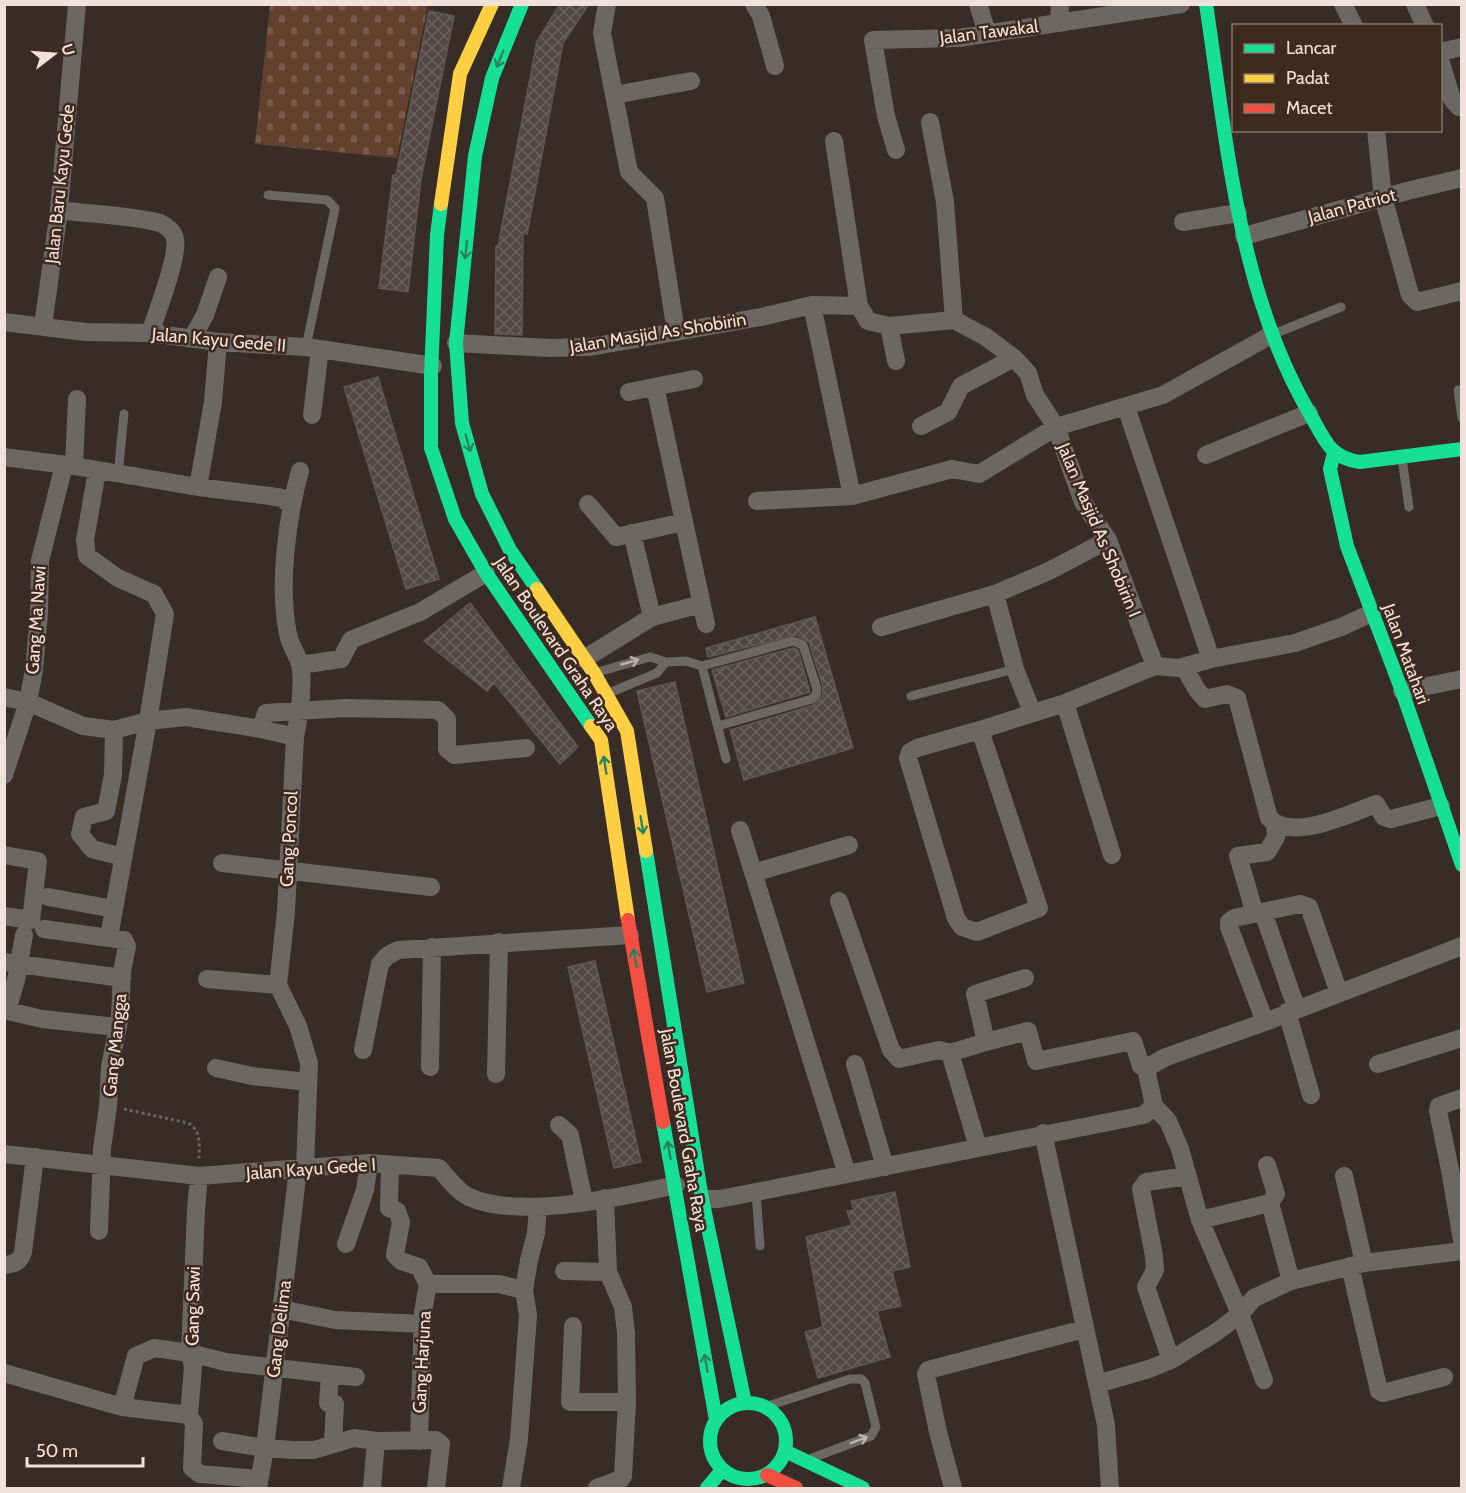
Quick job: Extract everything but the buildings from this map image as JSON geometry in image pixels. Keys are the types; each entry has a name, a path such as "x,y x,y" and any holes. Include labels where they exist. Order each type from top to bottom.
{"main road":[{"name":"Jalan Boulevard Graha Raya","path":"492,4 460,74 437,236 431,374 431,447 455,519 486,573 601,740 630,934 716,1420"},
{"name":"Jalan Boulevard Graha Raya","path":"522,4 492,78 475,156 456,343 462,423 482,494 510,549 607,693 627,731 702,1199 746,1403"},
{"path":"1206,4 1238,213 1271,335 1309,413 1334,453 1345,460 1360,462 1461,449"},
{"name":"Jalan Matahari","path":"1334,453 1330,468 1347,546 1402,692 1461,865"},
{"path":"601,740 627,731"},
{"path":"746,1403 765,1407 780,1421 784,1431 785,1451 778,1465 767,1475 756,1479 732,1476 722,1470 711,1451 712,1430 716,1420 729,1408 746,1403"},
{"path":"785,1451 863,1488"},
{"path":"707,1488 722,1470"},
{"path":"767,1475 796,1488"}],"street":[{"name":"Jalan Baru Kayu Gede","path":"43,326 59,210 77,4"},
{"path":"607,4 602,33 629,172 655,198 676,332"},
{"path":"754,4 761,15 776,66"},
{"path":"978,4 987,33"},
{"name":"Jalan Tawakal","path":"896,150 886,116 873,40 938,39 987,33 1059,14 1181,4"},
{"path":"1343,4 1353,24"},
{"path":"1415,4 1424,24"},
{"path":"1442,52 1461,47"},
{"path":"1442,66 1452,99 1459,107 1461,106"},
{"path":"614,94 691,81"},
{"path":"930,122 945,202 954,320"},
{"path":"1376,132 1383,197 1410,295 1417,302 1461,291"},
{"path":"834,141 859,306 868,321 888,326 954,320 986,337 1014,358 1028,373 1035,395 1056,427"},
{"name":"Jalan Patriot","path":"1244,236 1461,178"},
{"path":"59,210 136,219 161,224 170,229 176,241 167,285 150,333"},
{"path":"1183,222 1238,213"},
{"path":"192,338 205,315 218,277"},
{"path":"812,305 852,496"},
{"name":"Jalan Masjid As Shobirin","path":"456,343 549,348 590,347 761,317 812,305 859,306"},
{"name":"Jalan Kayu Gede II","path":"4,322 86,332 150,333 218,342 321,350 432,366"},
{"path":"888,326 896,361"},
{"path":"757,501 852,496 952,469 979,474 1056,427 1163,395 1271,335"},
{"path":"198,488 213,402 218,342"},
{"path":"312,415 321,350"},
{"path":"921,426 948,412 961,386 1014,358"},
{"path":"629,392 694,379"},
{"path":"655,387 706,624"},
{"name":"Gang Ma Nawi","path":"4,775 28,702 34,670 39,614 40,561 69,465 77,399"},
{"path":"1125,407 1211,659"},
{"path":"1206,455 1309,413"},
{"name":"Jalan Masjid As Shobirin I","path":"1056,427 1083,502 1108,540 1155,666"},
{"path":"4,457 69,465 198,488 270,495 282,498 291,506"},
{"path":"44,929 109,937 165,614 154,594 118,578 87,556 85,540 97,471"},
{"name":"Gang Poncol","path":"278,985 286,912 295,737 300,709 300,665 288,636 284,590 291,506 300,471"},
{"path":"588,504 616,537 684,522"},
{"path":"632,533 652,617"},
{"path":"881,627 995,594 1049,571 1108,540"},
{"path":"300,665 341,659 351,640 402,621 486,573"},
{"path":"995,594 1015,669 1032,712"},
{"path":"589,666 652,617 701,604"},
{"path":"980,730 1040,908 977,932 962,927 956,918 908,758 910,752 1065,703 1155,666 1184,667 1211,659 1294,643 1341,627 1372,613"},
{"path":"1184,667 1205,699 1227,694 1237,698 1269,818 1275,824 1295,829 1333,820 1376,804 1384,817 1391,819 1441,806"},
{"path":"1402,692 1461,679"},
{"path":"4,696 28,702 83,726 114,730 148,721 186,717 295,737"},
{"path":"1065,703 1112,855"},
{"path":"261,729 266,713 300,709 438,710 447,719 447,749 454,755 526,748"},
{"path":"114,730 113,775 106,811 84,817 80,834 92,849 123,858"},
{"path":"1275,824 1276,837 1267,852 1238,856 1290,993 1311,1095"},
{"path":"740,830 847,1174"},
{"path":"753,873 849,845"},
{"path":"4,855 38,861 31,920 4,916"},
{"path":"222,863 431,886"},
{"path":"48,897 114,909"},
{"path":"839,901 891,1050 899,1059 939,1050 950,1053 1028,1031 1036,1061 1133,1041 1141,1066 1146,1068"},
{"path":"1265,1022 1229,927 1229,922 1234,918 1300,904 1310,907 1339,993"},
{"path":"363,1050 380,964 387,956 398,950 630,934"},
{"path":"24,935 11,963 6,1010 42,1019 117,1027"},
{"name":"Gang Mangga","path":"99,1231 101,1166 110,1067 117,1027 126,942 109,937"},
{"path":"496,1074 499,942"},
{"path":"1146,1068 1166,1058 1461,946"},
{"path":"430,1067 432,947"},
{"path":"11,963 122,978"},
{"path":"986,1042 975,994 1025,978"},
{"path":"207,979 278,985 298,1026 309,1063 302,1169"},
{"path":"1378,1064 1461,1038"},
{"path":"950,1053 978,1147"},
{"path":"855,1064 885,1167"},
{"path":"216,1068 252,1076 308,1082"},
{"path":"1146,1068 1154,1106 1168,1121 1180,1149 1200,1220 1240,1314 1264,1380"},
{"path":"1461,1098 1444,1103 1439,1106 1438,1111 1456,1170 1461,1240"},
{"path":"702,1199 719,1199 756,1192 1144,1114 1154,1106"},
{"path":"559,1125 570,1135 584,1201"},
{"path":"1043,1133 1106,1425 1110,1488"},
{"name":"Jalan Kayu Gede I","path":"4,1154 199,1176 369,1163 439,1168 467,1196 496,1205 538,1207 638,1194 676,1185"},
{"path":"12,1262 23,1252 35,1157"},
{"path":"346,1244 365,1190 369,1163"},
{"path":"390,1165 388,1208 397,1211 400,1222 395,1255 401,1262 419,1267 428,1284 499,1284 524,1290"},
{"path":"1200,1220 1270,1203 1276,1194 1267,1165"},
{"name":"Gang Delima","path":"258,1484 265,1448 273,1367 302,1169"},
{"name":"Gang Sawi","path":"199,1176 190,1353 226,1362 356,1377"},
{"path":"1171,1360 1146,1287 1155,1270 1141,1189 1146,1182 1188,1176"},
{"path":"1344,1176 1357,1265 1380,1390 1383,1393 1444,1377"},
{"path":"597,1488 621,1479 624,1470 627,1402 626,1333 623,1307 608,1272 605,1198"},
{"path":"1270,1203 1291,1281"},
{"path":"511,1488 519,1439 528,1315 524,1290 536,1233 538,1207"},
{"path":"1097,1383 1149,1369 1171,1360 1218,1331 1240,1314 1254,1298 1291,1281 1357,1265 1461,1251"},
{"path":"564,1271 608,1272"},
{"name":"Gang Harjuna","path":"419,1441 423,1324 428,1284"},
{"path":"281,1309 335,1320 423,1324"},
{"path":"573,1326 570,1402 627,1402"},
{"path":"952,1488 926,1374 928,1370 1084,1329"},
{"path":"122,1407 136,1356 154,1348 190,1353 193,1367 189,1415 194,1424 192,1468 194,1472 258,1484"},
{"path":"4,1373 122,1407 189,1415"},
{"path":"330,1374 328,1403 335,1404 333,1444"},
{"path":"222,1441 265,1448 314,1450 354,1438 376,1441 436,1440 441,1444 436,1488"},
{"path":"372,1488 376,1441"}],"lane":[{"path":"268,195 327,200 335,208 321,350"},
{"path":"1271,335 1341,307"},
{"path":"1458,390 1461,418"},
{"path":"118,475 124,414"},
{"path":"1402,456 1409,507"},
{"path":"589,666 650,657 666,662 686,661 702,666 793,640 803,645 817,689 812,699 718,726"},
{"path":"650,657 657,673"},
{"path":"607,693 657,673 666,662"},
{"path":"702,666 726,759"},
{"path":"911,696 1015,669"},
{"path":"756,1192 760,1246"},
{"path":"765,1407 850,1379 861,1379 865,1383 876,1427 875,1432 871,1436 804,1461"}],"path":[{"path":"108,1106 146,1112 194,1126 198,1132 199,1176"}],"green space":[{"path":"270,5 428,5 397,158 255,144"}],"traffic: fast":[{"path":"522,4 492,78 475,156 456,343 462,423 482,494 510,550 537,589"},
{"path":"1206,4 1229,162 1251,267 1266,317 1286,367 1319,431 1334,451 1350,460 1360,462 1462,449"},
{"path":"441,204 437,235 431,374 431,448 455,519 486,573 591,726"},
{"path":"1334,453 1330,469 1347,546 1402,691 1462,865"},
{"path":"646,851 702,1199 745,1403"},
{"path":"663,1122 716,1420"},
{"path":"748,1403 763,1406 775,1414 783,1426 786,1441 783,1456 775,1468 763,1476 748,1479 733,1476 721,1468 713,1456 710,1441 713,1426 721,1414 733,1406 748,1403"},
{"path":"785,1451 863,1488"},
{"path":"707,1488 722,1470"}],"traffic: slow":[{"path":"441,204 460,74 492,4"},
{"path":"537,589 594,673 627,731 646,851"},
{"path":"591,726 601,740 628,920"}],"traffic: jam":[{"path":"628,920 663,1122"},
{"path":"767,1475 796,1488"}]}
